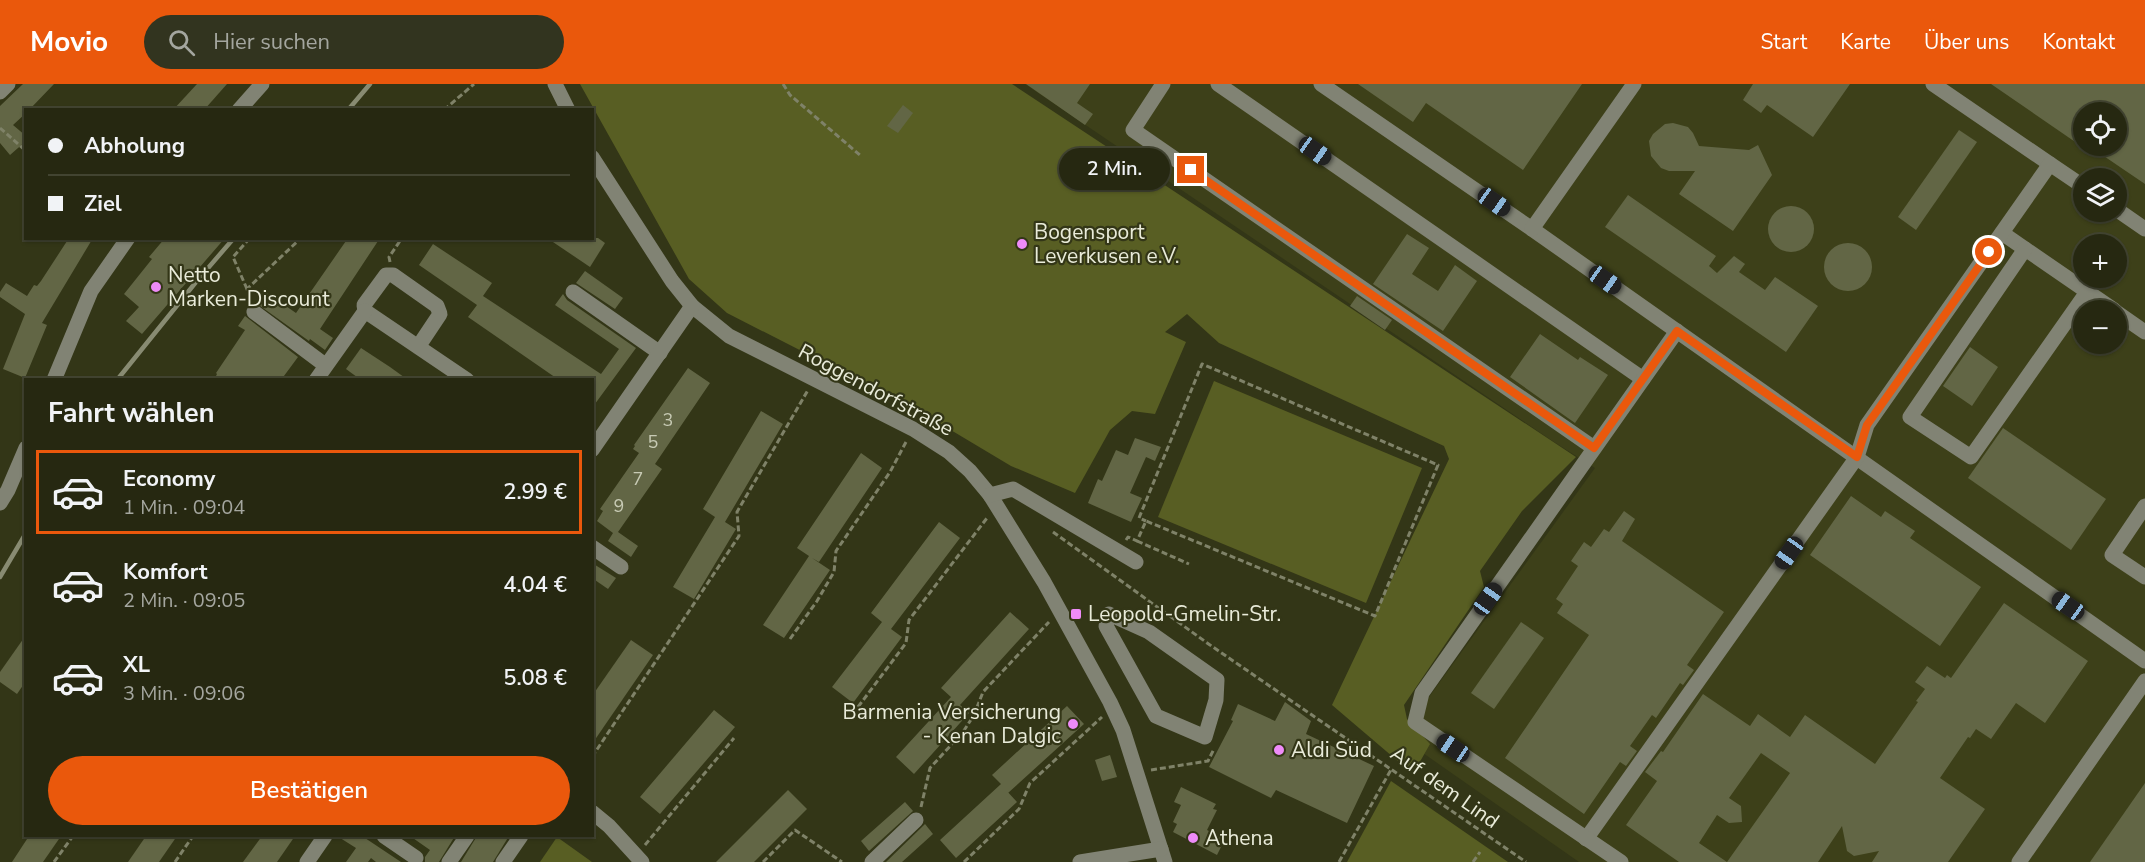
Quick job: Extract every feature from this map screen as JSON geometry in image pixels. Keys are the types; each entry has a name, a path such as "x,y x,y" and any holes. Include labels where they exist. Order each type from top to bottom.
{"street":[{"path":"0,92 8,84"},
{"path":"244,108 262,84"},
{"path":"555,84 567,108"},
{"path":"1163,84 1133,130 1594,448"},
{"path":"1218,84 1643,379"},
{"path":"1321,84 1532,229 2145,661"},
{"path":"1532,229 1634,84"},
{"path":"1933,84 2073,180"},
{"name":"Roggendorfstraße","path":"594,160 672,281 692,306 729,336 913,429 950,452 970,471 994,500 1044,582 1123,730 1163,856"},
{"path":"1586,839 1857,457 1867,425 2050,164"},
{"path":"2127,217 2145,229"},
{"path":"2002,233 2099,300"},
{"path":"55,378 91,291 127,240"},
{"path":"2025,249 1910,417 1971,457 2087,292"},
{"path":"317,378 365,311 364,305 386,275 393,275 437,306 440,314 418,347"},
{"path":"573,292 660,353"},
{"path":"594,447 692,306"},
{"path":"365,311 464,378"},
{"path":"254,312 326,365"},
{"path":"2127,319 2145,332"},
{"path":"1621,862 1415,722 1422,693 1677,331"},
{"path":"0,502 8,490 24,453"},
{"path":"994,500 1013,489 1136,562"},
{"path":"2145,506 2112,555 2145,577"},
{"path":"594,548 621,567"},
{"path":"1109,614 1149,632 1217,680 1216,700 1205,737 1156,716 1106,626 1109,614"},
{"path":"2019,862 2145,681"},
{"path":"594,814 640,858"},
{"path":"872,862 916,820"},
{"path":"307,862 324,837"},
{"path":"385,837 416,858"},
{"path":"449,862 466,837"},
{"path":"503,862 520,837"},
{"path":"1080,862 1163,856"}],"path":[{"path":"446,108 474,84"},
{"path":"783,84 790,95 861,156"},
{"path":"0,128 24,149"},
{"path":"248,240 233,257 254,312"},
{"path":"247,289 300,240"},
{"path":"393,275 389,257 401,240"},
{"path":"1202,364 1438,465 1375,616 1146,521 1139,518 1202,364"},
{"path":"594,754 739,537 737,512 813,380"},
{"path":"790,639 834,572 837,551 890,472 913,429"},
{"path":"858,707 906,643 909,620 994,500"},
{"path":"1137,541 1146,521"},
{"name":"Auf dem Lind","path":"1051,531 1219,651 1526,862"},
{"path":"1120,553 1128,537 1189,564"},
{"path":"916,820 930,768 963,732 974,716 983,692 1043,627 1060,614"},
{"path":"964,862 1019,809 1030,783 1112,708"},
{"path":"1137,773 1208,761 1214,748 1205,737"},
{"path":"640,858 734,738"},
{"path":"1339,862 1392,768"},
{"path":"763,862 795,830 842,862"},
{"path":"54,862 72,837"},
{"path":"175,862 192,837"},
{"path":"1473,862 1480,852"}],"shaded area":[{"path":"580,84 1012,84 1576,457 1522,511 1480,571 1484,587 1404,705 1407,719 1430,744 1413,774 1332,705 1449,459 1444,446 1219,343 1187,314 1165,332 1186,342 1155,414 1132,411 1110,430 1075,493 1011,466 919,411 727,313 689,279"},
{"path":"1025,84 2145,84 2145,862 1579,862 1400,737 1595,468"},
{"path":"1214,381 1422,468 1366,603 1158,517"},
{"path":"1391,781 1508,862 1347,862"},
{"path":"557,837 592,862 540,862"}],"building":[{"path":"23,84 54,84 31,108 24,108 24,115 13,125 24,134 24,143 10,155 0,143 0,106"},
{"path":"197,84 227,84 206,108 175,108"},
{"path":"1026,84 1090,84 1077,103 1093,114 1085,125"},
{"path":"1358,84 1582,84 1523,170 1426,103 1413,122"},
{"path":"1753,84 1850,84 1813,137 1767,105 1761,113 1743,100"},
{"path":"1991,84 2145,84 2145,184 2127,172 2127,168 2121,168 2104,156 2127,156 2127,102 2073,102 2073,140"},
{"path":"903,105 913,113 898,133 887,126"},
{"path":"1673,123 1688,127 1699,146 1749,150 1758,145 1772,175 1733,231 1679,194 1695,171 1669,171 1661,168 1651,156 1649,141 1653,134 1665,124"},
{"path":"1959,130 1977,142 1916,230 1898,217"},
{"path":"1628,195 1716,256 1709,266 1717,273 1734,256 1745,264 1739,272 1765,290 1775,277 1818,306 1786,352 1605,227"},
{"path":"1791,206 1807,213 1814,229 1807,245 1791,252 1775,245 1768,229 1775,213"},
{"path":"1407,234 1429,248 1412,274 1438,291 1455,265 1477,281 1443,331 1373,284"},
{"path":"598,238 605,243 590,267 550,240 594,240"},
{"path":"68,240 92,240 42,323 47,325 25,378 3,369 25,314 0,297 0,292 6,283 27,296 34,285 37,286"},
{"name":"Netto Marken-Discount","path":"163,240 223,240 142,334 126,321 139,307 124,294 152,259 149,257"},
{"path":"347,240 379,240 320,329 333,338 325,350 256,303 264,291 296,313"},
{"path":"1843,243 1853,243 1868,253 1872,267 1871,276 1862,287 1853,291 1843,291 1828,281 1824,272 1824,262 1834,247"},
{"path":"433,244 492,283 483,296 601,374 619,349 555,305 563,294 567,300 636,348 594,405 594,378 556,378 468,317 477,305 419,265"},
{"path":"585,271 623,298 615,309 576,283"},
{"path":"1357,296 1392,320 1385,330 1350,306"},
{"path":"245,316 298,357 282,378 215,378 216,373 245,330 238,326"},
{"path":"1540,334 1578,360 1580,357 1608,375 1575,423 1510,377"},
{"path":"1970,347 1998,367 1972,406 1943,386"},
{"path":"361,348 405,378 358,378 346,369"},
{"path":"688,368 710,383 655,464 662,469 618,532 638,546 631,557 608,541 613,533 597,521 603,511 600,509 639,453 633,449 634,445"},
{"path":"761,411 783,424 725,522 736,529 694,599 673,587 715,517 703,509"},
{"path":"2003,428 2106,499 2071,550 1968,478"},
{"path":"1135,438 1161,447 1155,461 1146,457 1130,493 1142,498 1131,522 1088,503 1098,479 1102,481 1116,450 1128,455"},
{"path":"861,453 882,468 819,562 812,558 830,570 784,638 763,625 809,556 797,548"},
{"path":"1851,496 1881,517 1885,511 1915,531 1910,538 1981,587 1940,646 1810,555"},
{"path":"1624,511 1635,519 1622,541 1724,612 1687,665 1694,670 1683,685 1680,683 1656,718 1652,715 1630,746 1637,751 1626,766 1620,762 1584,814 1505,758 1589,635 1557,613 1563,604 1556,599 1578,566 1571,561 1584,542 1591,547 1604,529 1609,532"},
{"path":"939,522 960,538 891,629 902,637 853,703 832,687 882,622 871,613"},
{"path":"594,564 616,578 608,589 594,579"},
{"path":"2004,603 2088,661 2045,723 2016,703 1991,739 1976,729 1970,738 1968,737 1940,778 1985,809 1948,862 1872,862 1879,851 1854,856 1847,851 1842,826 1818,862 1679,862 1626,825 1657,781 1645,772 1661,751 1663,752 1703,694 1750,726 1758,714 1790,737 1805,715 1875,764 1925,689 1915,682 1927,666 1945,678 1947,675 1951,678","holes":["1761,753 1790,773 1727,862 1699,843 1717,815 1729,823 1742,822 1741,806 1729,798"]},
{"path":"1010,612 1029,629 960,705 969,713 914,774 896,757 951,697 941,688"},
{"path":"1521,622 1544,638 1494,709 1471,693"},
{"path":"24,638 24,684 17,694 0,682 0,672"},
{"path":"631,640 653,655 594,741 594,693"},
{"name":"Aldi Süd","path":"1285,702 1311,721 1306,734 1374,766 1347,823 1276,790 1271,798 1209,767 1233,721 1231,720 1238,704 1275,721"},
{"path":"1067,706 1084,724 1008,793 1017,802 956,858 940,840 1001,784 992,775"},
{"path":"714,710 735,727 660,814 640,797"},
{"path":"1110,755 1117,777 1102,781 1095,760"},
{"path":"2145,783 2145,862 2090,862"},
{"path":"1181,787 1216,804 1213,809 1217,810 1207,830 1225,839 1217,855 1173,832 1177,824 1173,822 1181,805 1174,802"},
{"path":"788,790 807,809 754,862 716,862"},
{"path":"905,802 913,811 869,851 861,841"},
{"path":"925,824 933,834 902,862 886,862"},
{"path":"28,837 60,837 43,862 12,862"},
{"path":"145,837 176,837 159,862 128,862"},
{"path":"261,837 294,837 277,862 243,862"},
{"path":"339,837 364,837 401,862 376,862 371,858 368,862 346,862 356,848"},
{"path":"411,837 454,837 439,862 425,862 425,857 430,850"},
{"path":"476,837 508,837 493,862 461,862"}],"railway":[{"path":"350,108 370,84"},
{"path":"119,378 232,240"},
{"path":"0,577 24,536"}],"place":[{"name":"Bogensport Leverkusen e.V.","path":"1022,244"},
{"name":"Netto Marken-Discount","path":"156,287"},
{"name":"Leopold-Gmelin-Str.","path":"1076,614"},
{"name":"Barmenia Versicherung - Kenan Dalgic","path":"1073,724"},
{"name":"Aldi Süd","path":"1279,750"},
{"name":"Athena","path":"1193,838"}],"route":[{"path":"1191,170 1594,448 1677,331 1857,457 1867,425 1989,252"}]}
